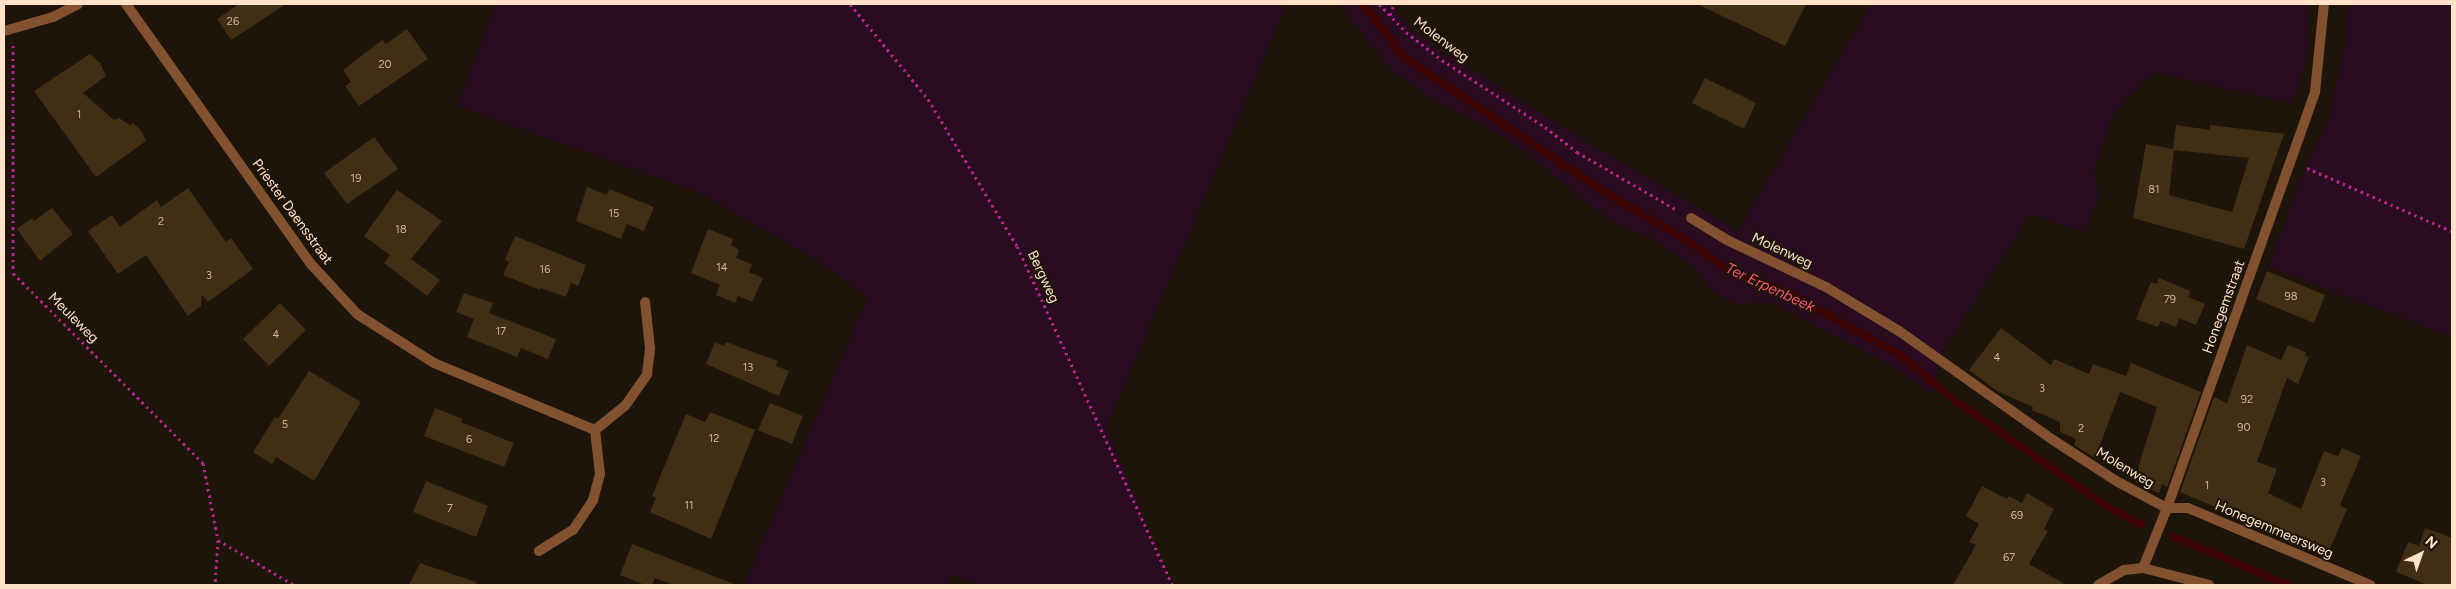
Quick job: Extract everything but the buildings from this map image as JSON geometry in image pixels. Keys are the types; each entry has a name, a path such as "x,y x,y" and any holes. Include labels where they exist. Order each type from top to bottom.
{"street":[{"path":"8,30 53,17 78,4"},
{"name":"Priester Daensstraat","path":"126,4 310,263 357,314 434,363 595,430"},
{"name":"Honegemstraat","path":"2143,568 2167,508 2315,92 2324,4"},
{"name":"Molenweg","path":"1691,218 1727,240 1826,287 1899,331 2053,440 2118,482 2167,508"},
{"path":"539,551 573,530 593,500 600,474 595,430 625,406 647,374 650,348 645,302"},
{"name":"Honegemmeersweg","path":"2167,508 2188,508 2370,585"},
{"path":"2098,585 2124,570 2143,568 2209,585"}],"path":[{"name":"Bergweg","path":"850,4 928,99 1017,246 1172,585"},
{"name":"Molenweg","path":"1379,4 1406,32 1442,60 1545,127 1577,152 1691,218"},
{"path":"1390,15 1394,4"},
{"name":"Meuleweg","path":"8,30 13,273 203,462 218,540 216,585"},
{"path":"2290,161 2452,231"},
{"path":"218,540 294,585"}],"shaded area":[{"path":"496,4 1287,4 1107,427 1171,585 980,585 951,574 946,585 744,585 868,297 810,256 698,192 457,106"},
{"path":"1339,4 1391,4 1411,29 1447,54 1574,134 1738,231 1871,4 2309,4 2306,62 2292,104 2155,72 2113,115 2094,170 2099,198 2084,232 2030,214 1943,352 1931,394 1891,365 1770,302 1736,304 1715,293 1694,267 1650,237 1621,227 1583,200 1528,154 1482,124 1435,101 1390,69"},
{"path":"2347,4 2452,4 2452,337 2269,267 2299,183 2328,121 2346,40"}],"waterway":[{"name":"Ter Erpenbeek","path":"1363,4 1404,57 1598,188 1681,237 1734,274 1789,293 1900,355 1953,399 2109,508 2141,524"},
{"name":"Ter Erpenbeek","path":"2174,537 2288,585"}]}
